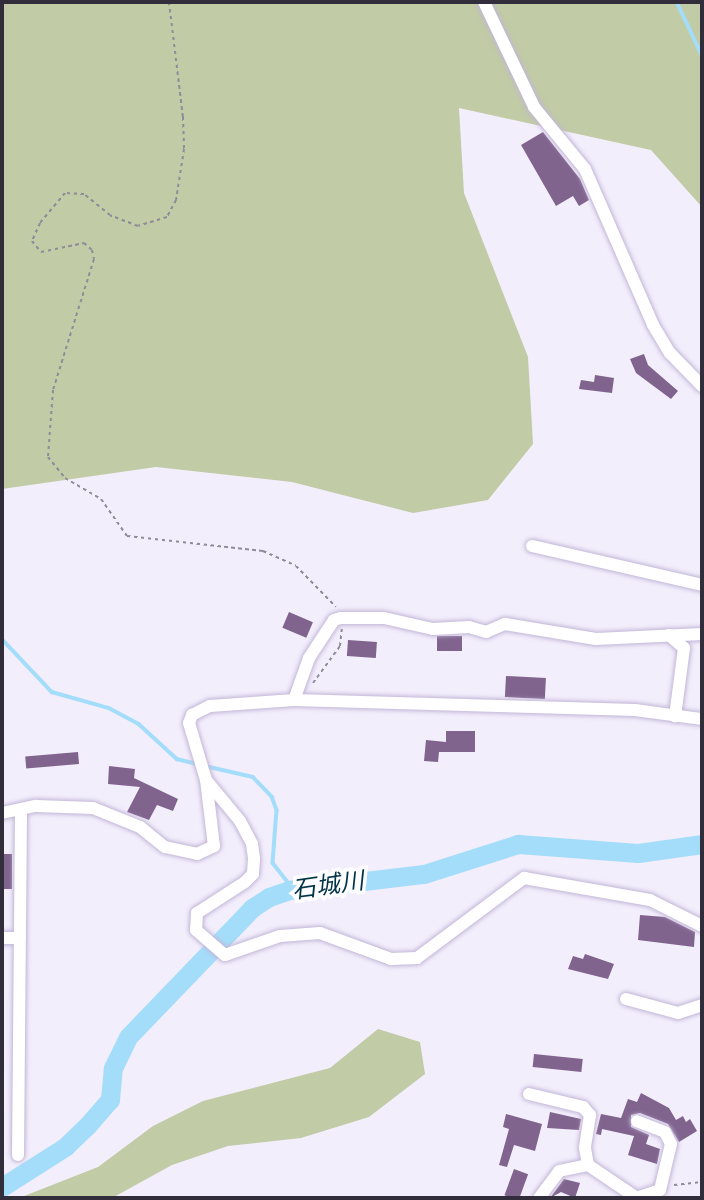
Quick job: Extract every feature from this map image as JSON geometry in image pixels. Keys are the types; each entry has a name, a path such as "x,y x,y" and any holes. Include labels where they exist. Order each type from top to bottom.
{"street":[{"path":"484,2 534,107 585,169 601,198 653,325 670,353 702,386"},
{"path":"532,546 702,585"},
{"path":"294,700 309,658 334,620 341,618 384,618 433,629 469,627 486,632 505,624 571,638 702,634"},
{"path":"669,635 684,648 675,716"},
{"path":"2,813 69,805 104,810 140,827 165,847 197,854 214,846 206,780 189,723 192,715 210,706 294,700 635,710 702,719"},
{"path":"206,780 252,844 253,874 197,913 196,930 225,955 280,936 320,933 391,959 416,958 524,878 650,900 702,926"},
{"path":"18,1155 21,811"},
{"path":"2,938 20,938"},
{"path":"626,999 678,1013 702,1005"},
{"path":"529,1094 583,1107 590,1115 585,1148 588,1164 636,1198 663,1186 671,1144 665,1132 637,1121"},
{"path":"539,1198 559,1171 588,1164"}],"path":[{"path":"169,2 184,149 172,209 152,224 126,225 84,194 72,191 40,223 32,241 41,252 84,243 92,250 93,259 53,390 48,457 65,478 101,499 127,536 264,551 313,580 341,618 340,646 323,674 294,700"},
{"path":"663,1186 702,1182"}],"green space":[{"path":"2,2 702,2 702,207 651,150 459,108 464,193 528,357 533,444 488,500 413,513 292,482 156,467 2,489"},
{"path":"378,1029 420,1042 425,1074 369,1117 301,1138 228,1146 172,1165 112,1198 19,1198 98,1167 153,1126 203,1101 330,1068"}],"building":[{"path":"543,132 580,179 589,200 579,206 573,196 556,206 521,145"},
{"path":"644,354 648,365 678,391 671,399 636,373 630,359"},
{"path":"595,375 614,378 612,393 579,389 581,380 594,382"},
{"path":"289,612 313,622 306,638 282,628"},
{"path":"437,636 462,636 462,651 437,651"},
{"path":"348,640 377,642 376,658 347,656"},
{"path":"506,676 546,678 545,699 505,697"},
{"path":"446,731 475,731 475,752 439,752 438,762 424,761 426,740 446,742"},
{"path":"78,752 79,764 26,769 25,757"},
{"path":"109,766 135,769 134,778 178,799 173,811 157,805 149,820 127,812 140,787 108,784"},
{"path":"2,854 12,854 12,889 2,889"},
{"path":"640,915 665,917 695,932 694,947 638,940"},
{"path":"585,954 614,964 608,979 568,969 573,956 583,959"},
{"path":"534,1054 583,1059 581,1072 533,1067"},
{"path":"641,1093 669,1108 676,1120 683,1116 686,1122 690,1119 697,1131 679,1142 668,1124 640,1113 631,1115 631,1127 649,1135 646,1144 660,1149 657,1164 628,1155 634,1136 602,1129 601,1135 596,1134 601,1114 621,1118 628,1099 637,1102"},
{"path":"550,1112 581,1119 579,1130 547,1128"},
{"path":"506,1114 542,1124 535,1151 514,1145 507,1167 499,1165 509,1129 503,1127"},
{"path":"514,1169 528,1174 519,1198 504,1195"},
{"path":"564,1179 580,1183 575,1198 561,1192 550,1198"}],"waterway":[{"path":"677,2 702,55"},
{"path":"2,639 52,692 109,708 139,724 177,759 197,764"},
{"path":"205,766 253,777 272,797 277,810 273,863 294,890"},
{"name":"石城川","path":"2,1187 65,1147 87,1126 110,1100 113,1068 128,1037 252,908 269,897 289,890 424,874 518,844 638,853 702,844"}]}
